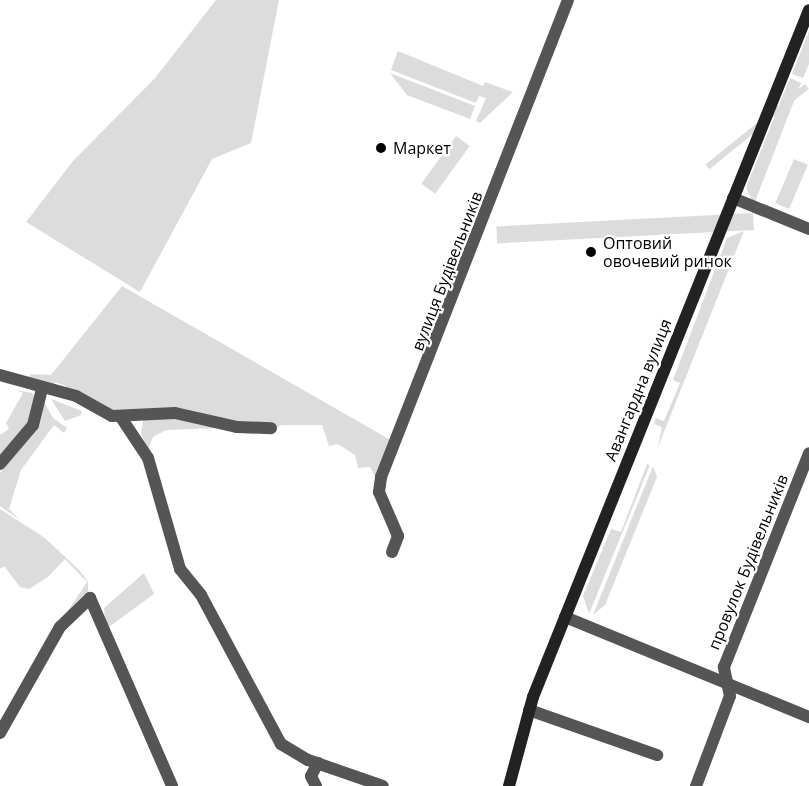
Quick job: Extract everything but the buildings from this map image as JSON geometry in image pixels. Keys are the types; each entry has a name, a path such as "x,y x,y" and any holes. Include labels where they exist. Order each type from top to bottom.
{"street":[{"name":"вулиця Будівельників","path":"392,552 398,536 379,492 381,477 568,0"},
{"name":"Авангардна вулиця","path":"509,786 529,710 809,10"},
{"path":"733,198 809,229"},
{"path":"0,375 76,396 120,416 175,413 237,428 271,428"},
{"path":"0,464 33,425 42,388"},
{"path":"120,416 148,458 181,571 201,595 283,747 318,763 383,786"},
{"name":"провулок Будівельників","path":"696,786 730,696 723,667 809,453"},
{"path":"0,733 60,627 90,598 172,786"},
{"path":"565,617 726,685 809,717"},
{"path":"529,710 657,755"},
{"path":"316,786 311,776 318,763"}],"shaded area":[{"path":"216,0 279,0 251,143 212,159 140,292 26,222 73,161 155,78"},
{"path":"809,31 809,64 803,78 792,74"},
{"path":"398,51 483,86 485,82 513,92 480,123 476,121 486,98 479,96 476,103 391,70"},
{"path":"390,73 475,106 470,119 407,95"},
{"path":"790,78 801,83 754,204 746,188"},
{"path":"805,84 809,89 709,169 706,165"},
{"path":"456,136 470,146 435,194 421,184"},
{"path":"794,159 808,165 789,209 775,203"},
{"path":"753,213 754,230 497,243 496,226"},
{"path":"744,231 658,447 662,427 654,424 656,418 664,421 680,383 673,380 727,238"},
{"path":"122,286 394,442 377,480 370,467 358,468 355,455 338,444 329,446 322,425 281,425 271,432 230,422 122,414 65,391 66,386 55,382 53,388 27,379 31,374 51,375"},
{"path":"16,390 32,393 35,397 28,422 0,457 0,435 9,429 6,423 23,393"},
{"path":"51,399 82,411 81,415 65,421"},
{"path":"44,402 53,418 67,428 64,433 54,425 21,470 9,509 21,521 0,506 0,473 38,426"},
{"path":"144,415 179,415 220,428 166,430 153,437 148,449 141,434"},
{"path":"647,464 650,465 589,614 583,596 611,529 621,532"},
{"path":"653,466 657,477 605,605 593,615"},
{"path":"0,509 45,538 79,570 88,582 88,597 77,602 57,627 87,582 65,559 48,577 29,589 20,587 4,566 0,569"},
{"path":"144,573 154,594 106,629 104,608"}],"place":[{"name":"Маркет","path":"381,148"},
{"name":"Оптовий овочевий ринок","path":"591,252"}]}
